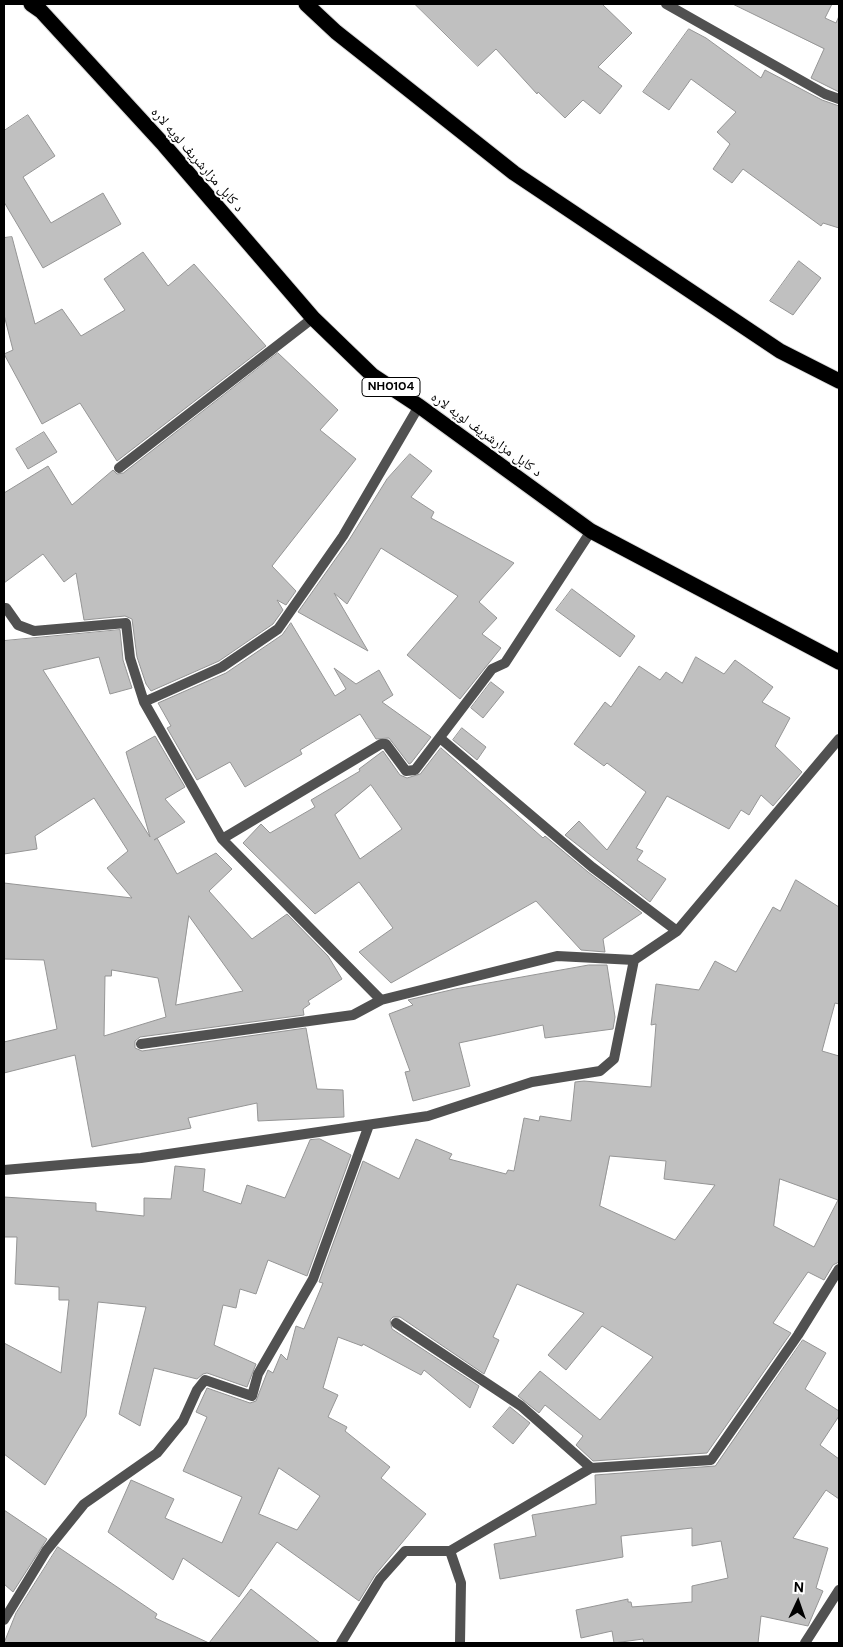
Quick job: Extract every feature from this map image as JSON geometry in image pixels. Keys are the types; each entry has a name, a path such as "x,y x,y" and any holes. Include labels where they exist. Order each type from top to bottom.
{"highway":[{"name":"د کابل مزارشریف لویه لاره","path":"31,4 41,11 164,145 313,318 372,375 420,406 591,532 839,662"},
{"path":"306,4 336,32 514,173 780,351 839,381"}],"street":[{"path":"666,4 825,94 839,100"},
{"path":"119,468 313,318"},
{"path":"144,702 222,666 278,629 343,536 420,406"},
{"path":"222,839 381,744 386,744 406,771 415,770 492,670 504,663 591,532"},
{"path":"4,608 6,608 18,625 34,631 126,623 130,658 144,702 222,839 382,1000"},
{"path":"440,738 592,867 678,931"},
{"path":"141,1044 353,1015 382,1000 556,956 634,960 678,931 839,738"},
{"path":"4,1170 141,1158 428,1116 532,1082 600,1071 614,1059 634,960"},
{"path":"4,1620 46,1552 84,1504 157,1453 183,1421 197,1390 205,1380 252,1396 258,1374 313,1279 369,1125"},
{"path":"340,1643 380,1579 405,1551 450,1551 590,1468 710,1460 798,1336 839,1269"},
{"path":"396,1323 521,1406 590,1468"},
{"path":"450,1551 461,1582 460,1643"},
{"path":"805,1643 839,1590"}],"building":[{"path":"415,4 602,4 632,33 598,67 622,86 600,114 583,100 565,118 538,92 537,94 496,49 478,66"},
{"path":"733,4 832,4 825,18 836,23 839,16 839,92 811,78 824,49"},
{"path":"689,29 706,38 761,78 765,70 822,100 839,106 839,228 823,223 821,226 743,169 732,183 713,169 730,144 717,132 736,112 691,79 669,110 643,92"},
{"path":"28,115 55,156 23,177 51,223 103,193 121,224 43,268 4,202 4,131"},
{"path":"12,237 35,324 62,309 81,336 125,310 104,279 143,252 168,286 194,264 266,346 117,461 80,403 42,424 4,354 13,350 4,315 4,238"},
{"path":"799,261 821,278 793,315 770,301"},
{"path":"278,353 338,410 320,430 356,459 272,566 296,591 286,605 277,600 283,610 273,624 219,661 151,691 146,684 137,657 132,619 125,616 84,620 76,573 64,582 43,554 4,583 4,493 48,466 72,505 113,470 117,474 123,473"},
{"path":"44,432 57,452 28,469 16,449"},
{"path":"410,454 432,471 411,497 434,512 431,518 514,563 479,602 497,618 482,634 501,648 460,699 407,655 458,596 381,548 347,604 334,593 368,651 298,612 349,540 387,479"},
{"path":"572,589 635,636 620,657 556,610"},
{"path":"291,623 335,696 346,689 334,668 356,684 379,670 393,695 382,702 431,737 411,763 409,764 389,738 376,739 360,714 300,750 302,754 245,787 230,762 197,780 167,728 171,726 158,703 226,673 282,635"},
{"path":"120,630 123,660 132,688 110,694 99,657 43,670 150,837 126,752 155,736 185,787 165,799 185,822 157,838 177,874 216,853 232,869 209,891 252,939 287,914 328,956 342,979 308,1001 310,1004 303,1009 304,1015 140,1037 135,1041 135,1048 142,1051 306,1028 317,1089 343,1090 344,1117 258,1121 257,1103 188,1118 191,1128 92,1147 75,1055 4,1073 4,1042 57,1029 44,960 4,959 4,883 132,898 107,868 128,851 94,798 35,836 37,849 4,854 4,641","holes":["189,916 243,991 176,1005","112,970 158,978 166,1017 104,1036 105,976 111,976"]},
{"path":"696,657 724,674 735,660 773,687 762,702 790,718 775,746 802,772 773,806 761,795 749,815 741,810 729,829 667,796 636,848 643,851 637,860 666,879 650,902 565,835 579,821 607,850 646,792 607,763 604,766 574,744 605,702 611,707 639,666 660,680 666,672 682,683"},
{"path":"491,682 504,692 483,718 471,708"},
{"path":"462,728 486,747 477,760 453,740"},
{"path":"441,748 543,838 545,836 642,913 603,939 605,952 581,950 536,901 391,983 359,952 393,928 359,882 315,914 243,843 261,824 270,833 315,807 311,800 360,771 359,769 383,751 400,775 407,778 420,774","holes":["371,785 402,829 360,859 335,815"]},
{"path":"796,880 839,907 839,1004 835,1003 822,1051 839,1056 839,1262 833,1265 824,1280 808,1272 773,1323 791,1333 707,1453 593,1461 576,1445 583,1436 545,1405 539,1413 518,1396 540,1371 600,1420 653,1357 602,1326 566,1370 548,1355 584,1313 517,1284 493,1337 499,1340 484,1374 400,1317 393,1317 390,1320 392,1329 479,1386 470,1408 424,1370 421,1375 363,1344 362,1346 338,1337 323,1388 338,1395 328,1417 347,1427 345,1431 390,1467 381,1478 426,1514 375,1575 359,1601 277,1542 239,1597 183,1558 173,1580 108,1532 131,1480 174,1499 165,1518 222,1543 242,1497 183,1471 207,1417 196,1412 207,1388 250,1403 256,1401 268,1370 273,1373 281,1354 287,1360 296,1326 304,1329 323,1283 319,1282 363,1161 399,1179 416,1139 452,1154 449,1159 506,1174 508,1170 514,1171 524,1118 539,1121 540,1116 571,1121 575,1082 584,1081 651,1087 656,1024 651,1025 656,984 699,990 715,961 736,972 773,907 780,911","holes":["610,1156 666,1161 664,1179 715,1185 675,1240 600,1206","780,1179 838,1200 814,1247 774,1226","279,1468 320,1496 297,1530 259,1514"]},
{"path":"589,965 607,965 615,1017 613,1029 545,1038 543,1025 459,1043 470,1086 413,1101 405,1072 410,1071 389,1014 413,1005 408,1000 455,989"},
{"path":"320,1139 351,1155 307,1276 268,1260 256,1294 240,1289 236,1308 223,1305 214,1345 256,1364 247,1387 207,1373 197,1379 154,1368 140,1426 119,1414 146,1307 98,1302 86,1416 45,1485 4,1454 4,1343 61,1373 69,1300 59,1300 59,1287 15,1284 17,1237 4,1237 4,1197 96,1203 96,1211 144,1216 144,1198 171,1199 175,1166 205,1169 203,1191 241,1204 247,1185 285,1198 310,1140"},
{"path":"803,1340 826,1353 805,1389 839,1411 839,1416 820,1445 839,1459 839,1499 826,1490 793,1538 828,1548 816,1588 823,1591 808,1626 761,1616 758,1643 644,1643 643,1639 614,1643 612,1631 581,1638 576,1610 628,1599 632,1607 692,1602 692,1586 728,1578 721,1541 692,1546 692,1528 621,1536 623,1557 500,1579 494,1544 536,1536 532,1515 596,1504 595,1475 715,1466"},
{"path":"510,1407 530,1423 513,1444 493,1427"},
{"path":"4,1510 47,1539 13,1592 4,1584"},
{"path":"58,1547 157,1614 155,1618 209,1643 4,1643 16,1613"},
{"path":"251,1589 320,1643 209,1643"}]}
